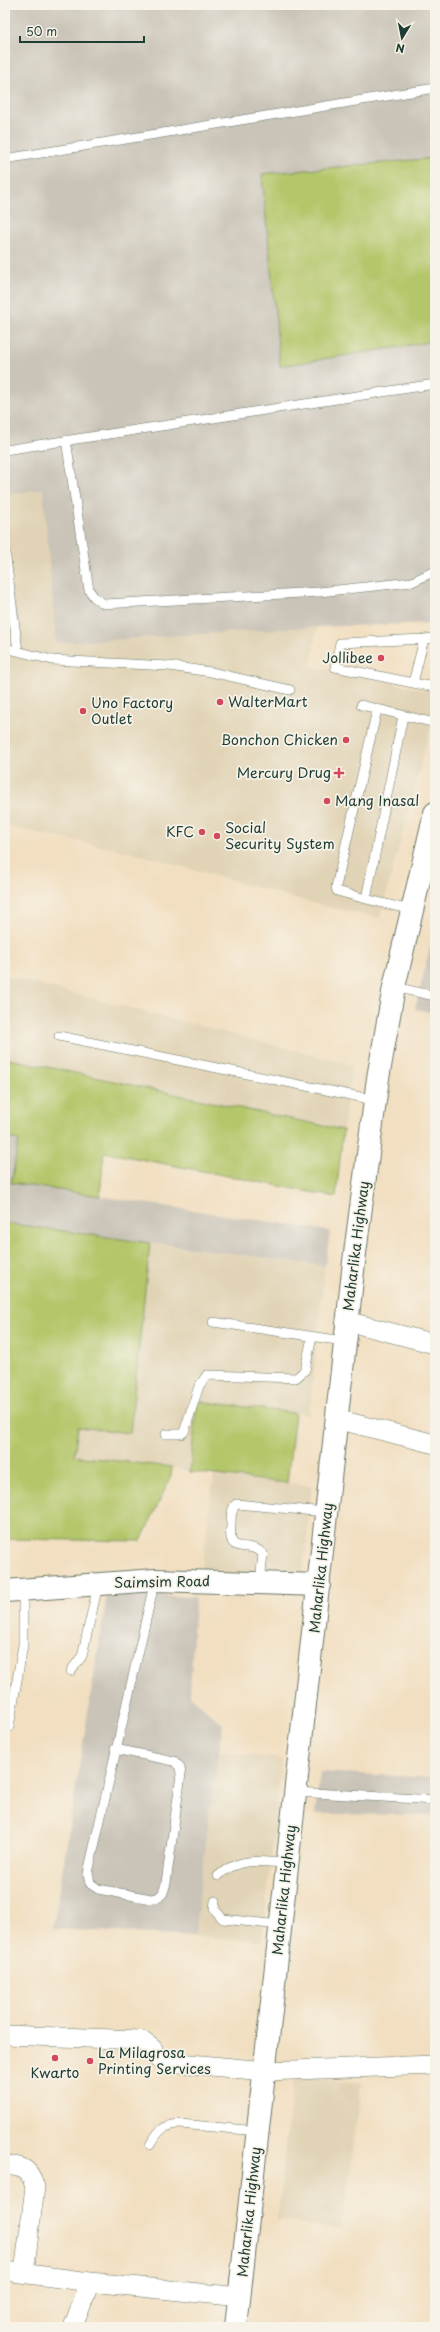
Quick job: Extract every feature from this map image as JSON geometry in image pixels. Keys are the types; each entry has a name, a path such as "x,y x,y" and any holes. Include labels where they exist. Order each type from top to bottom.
{"main road":[{"name":"Maharlika Highway","path":"236,2327 319,1585 345,1331 375,1100 394,987 435,813"},
{"name":"Saimsim Road","path":"14,1590 155,1580 260,1582 319,1585"}],"street":[{"path":"345,1331 435,1344"},
{"path":"336,1419 435,1444"},
{"path":"5,2035 141,2040 153,2049 157,2058 169,2062 265,2072 435,2065"},
{"path":"5,2165 21,2166 31,2174 35,2187 24,2273"},
{"path":"5,2271 90,2282 240,2297"},
{"path":"72,2327 90,2282"}],"lane":[{"path":"5,159 435,88"},
{"path":"5,450 435,384"},
{"path":"66,440 89,590 94,597 104,604 319,592 412,582 435,571"},
{"path":"5,551 18,651"},
{"path":"435,638 340,643 335,667 435,687"},
{"path":"413,683 424,639"},
{"path":"5,648 52,660 169,666 211,672 290,690"},
{"path":"361,705 435,723"},
{"path":"377,710 336,887 337,891 366,900 411,910"},
{"path":"366,900 403,716"},
{"path":"394,987 435,996"},
{"path":"59,1036 375,1100"},
{"path":"213,1322 312,1337 345,1331"},
{"path":"166,1434 181,1434 184,1432 199,1386 207,1374 296,1378 305,1370 312,1337"},
{"path":"260,1582 263,1554 259,1550 236,1545 229,1538 232,1508 236,1504 326,1512"},
{"path":"115,1749 174,1761 180,1767 181,1774 166,1883 163,1893 159,1898 151,1899 98,1889 90,1883 88,1873 115,1749 155,1580"},
{"path":"71,1671 82,1656 98,1584"},
{"path":"9,1727 22,1645 14,1590"},
{"path":"296,1792 435,1800"},
{"path":"218,1876 227,1868 241,1862 287,1863"},
{"path":"215,1901 214,1909 223,1919 280,1925"},
{"path":"150,2145 161,2128 170,2125 180,2124 258,2131"}],"shaded area":[{"path":"5,5 435,5 435,623 317,627 56,643 43,489 5,495"},
{"name":"WalterMart","path":"43,489 56,643 317,627 311,666 435,692 435,711 380,918 323,906 134,853 5,826 5,495"},
{"path":"435,928 435,1013 415,1009"},
{"path":"5,976 352,1065 343,1130 5,1058"},
{"path":"5,1137 20,1139 12,1183 330,1231 325,1266 5,1223"},
{"path":"150,1243 325,1266 309,1415 197,1401 190,1472 172,1467 74,1456 77,1427 130,1433"},
{"path":"214,1474 312,1486 303,1574 201,1575"},
{"path":"107,1594 195,1597 190,1696 223,1724 205,1843 195,1936 53,1929"},
{"path":"218,1751 282,1759 262,1942 195,1936 205,1843"},
{"path":"320,1772 435,1778 435,1815 315,1814"},
{"path":"294,2075 362,2083 342,2230 277,2220"}],"green space":[{"path":"435,158 435,341 280,366 262,174"},
{"path":"5,1058 343,1130 336,1197 104,1152 100,1196 11,1183 19,1140 5,1137"},
{"path":"5,1223 150,1243 130,1433 78,1427 74,1456 172,1467 171,1476 141,1541 5,1539"},
{"path":"197,1401 295,1413 287,1483 190,1472"}],"place":[{"name":"Jollibee","path":"381,658"},
{"name":"WalterMart","path":"220,702"},
{"name":"Uno Factory Outlet","path":"83,711"},
{"name":"Bonchon Chicken","path":"346,740"},
{"name":"Mercury Drug","path":"339,773"},
{"name":"Mang Inasal","path":"327,801"},
{"name":"KFC","path":"202,832"},
{"name":"Social Security System","path":"217,836"},
{"name":"Kwarto","path":"55,2058"},
{"name":"La Milagrosa Printing Services","path":"90,2061"}]}
